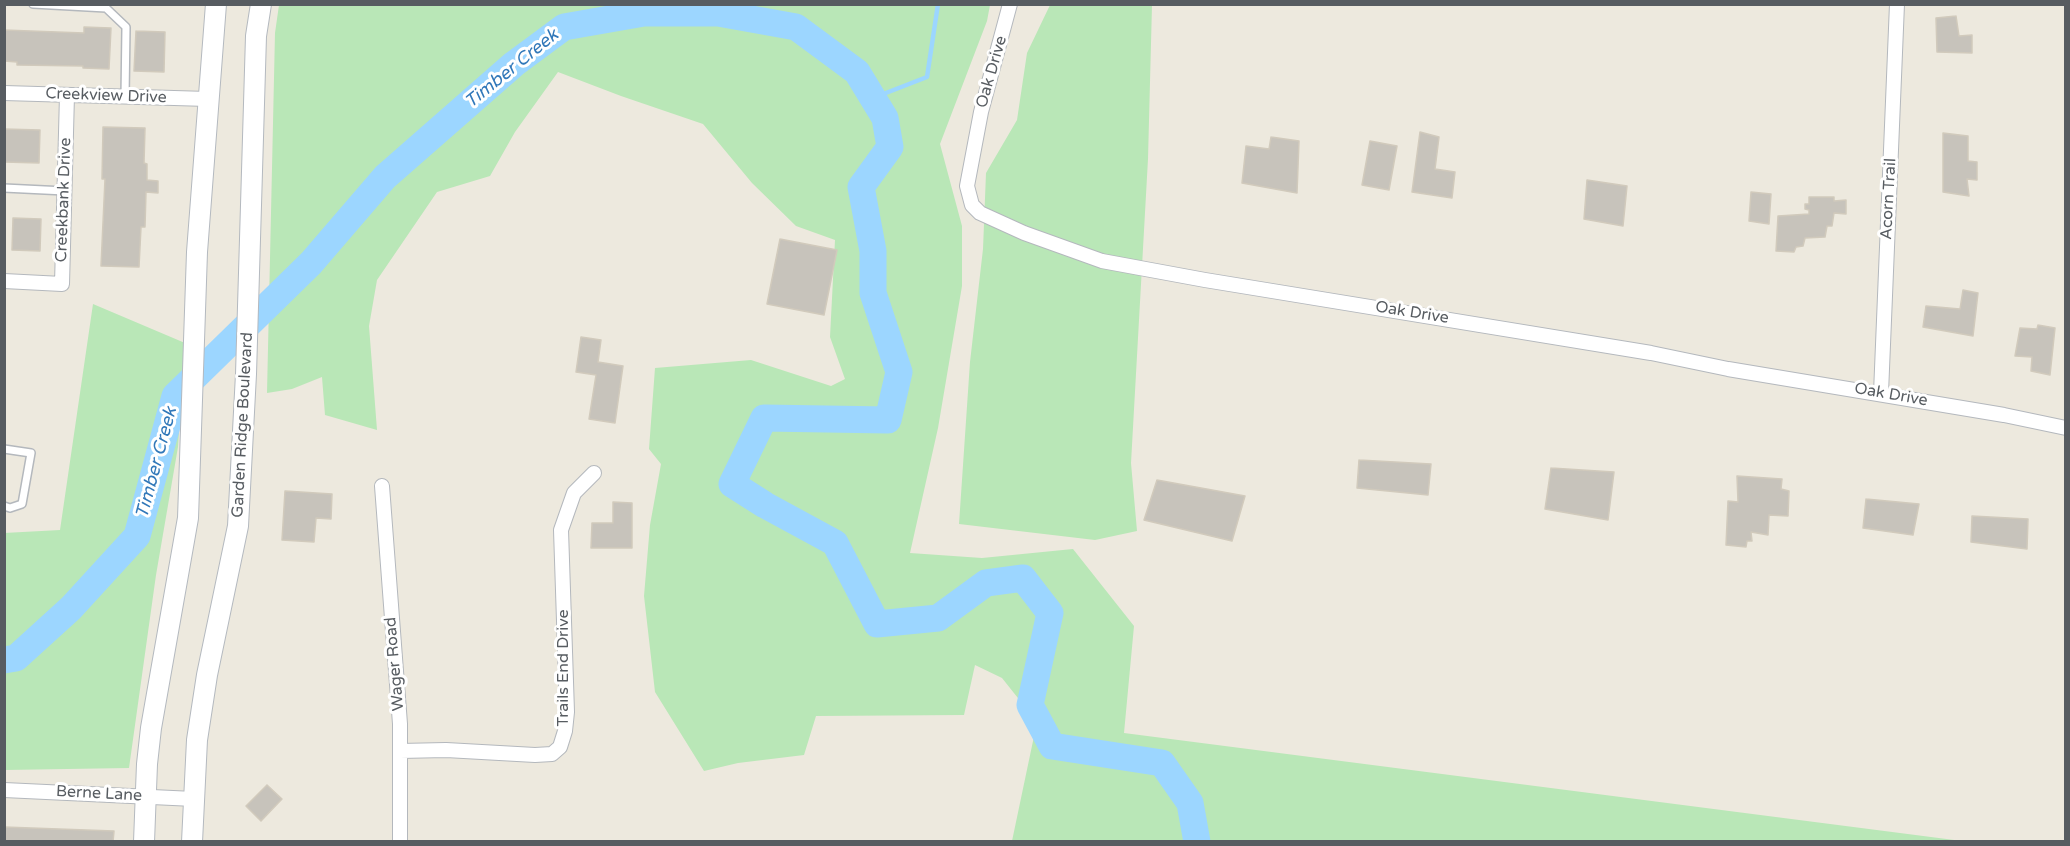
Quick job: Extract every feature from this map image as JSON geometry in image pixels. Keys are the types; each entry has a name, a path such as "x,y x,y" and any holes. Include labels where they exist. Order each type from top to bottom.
{"main road":[{"path":"144,842 151,728 188,518 197,252 216,4"},
{"name":"Garden Ridge Boulevard","path":"192,842 197,740 207,675 238,526 251,236 256,36 261,4"}],"street":[{"name":"Oak Drive","path":"1010,4 981,112 967,186 972,206 980,213 1000,223 1102,261 1639,351 1728,369 1881,393 2066,428"},
{"name":"Acorn Trail","path":"1881,393 1897,4"},
{"name":"Creekview Drive","path":"4,93 208,99"},
{"name":"Creekbank Drive","path":"4,281 62,284 67,95"},
{"name":"Trails End Drive","path":"400,751 446,750 535,755 552,754 560,747 567,712 561,530 574,493 594,473"},
{"name":"Wager Road","path":"382,486 400,724 400,842"},
{"name":"Berne Lane","path":"4,790 194,799"}],"lane":[{"path":"33,4 106,8 126,27 125,97"},
{"path":"4,189 65,191"},
{"path":"4,449 31,453 22,504 10,508 4,506"}],"green space":[{"path":"279,5 990,5 987,21 940,144 962,226 962,286 938,428 910,553 982,558 1073,549 1134,626 1124,733 1962,841 1012,841 1037,722 1002,678 975,665 964,715 816,716 804,755 738,763 704,771 655,692 644,596 650,525 661,464 649,449 655,368 751,360 831,386 845,379 830,337 835,240 796,226 752,183 703,124 558,72 515,132 490,176 437,192 377,280 369,326 377,430 325,415 322,377 292,389 267,393 275,33"},
{"path":"1050,5 1152,5 1148,159 1131,463 1137,531 1095,540 959,524 970,362 983,249 986,173 1017,120 1027,53"},
{"path":"93,304 185,343 178,447 156,575 129,768 5,770 4,533 60,530"}],"building":[{"path":"1956,16 1959,36 1972,35 1972,53 1937,52 1936,18"},
{"path":"84,27 111,28 109,69 83,68 83,66 17,65 17,62 4,61 4,30 84,33"},
{"path":"136,31 165,32 164,72 134,71"},
{"path":"103,127 145,128 144,163 147,164 147,180 158,181 158,193 146,192 145,227 141,227 139,267 101,266 105,179 102,179"},
{"path":"4,129 40,130 39,163 4,162"},
{"path":"1420,132 1439,137 1435,169 1455,172 1452,198 1412,192"},
{"path":"1943,133 1968,136 1968,161 1977,162 1977,180 1967,179 1969,196 1943,192"},
{"path":"1271,137 1299,141 1297,193 1242,183 1246,146 1269,149"},
{"path":"1370,141 1397,146 1389,190 1362,185"},
{"path":"1587,180 1627,186 1623,226 1584,219"},
{"path":"1751,192 1771,194 1769,224 1749,221"},
{"path":"1809,197 1834,197 1834,201 1846,200 1846,214 1834,213 1832,226 1827,226 1825,237 1805,238 1803,246 1796,247 1794,252 1776,251 1778,216 1809,214 1809,210 1805,209 1805,204 1809,204"},
{"path":"13,218 41,219 40,251 12,250"},
{"path":"780,239 837,250 824,315 767,304"},
{"path":"1963,290 1978,293 1973,336 1923,327 1926,306 1960,309"},
{"path":"2038,325 2055,328 2050,375 2031,371 2032,357 2015,356 2020,328 2037,329"},
{"path":"581,337 601,340 598,362 623,366 615,423 589,419 596,375 576,372"},
{"path":"1359,460 1431,464 1428,495 1357,488"},
{"path":"1551,468 1614,472 1608,520 1545,509"},
{"path":"1737,476 1782,479 1781,489 1789,491 1788,516 1769,515 1768,535 1751,532 1752,541 1747,541 1746,547 1726,545 1728,501 1738,502"},
{"path":"1157,480 1245,496 1232,541 1144,520"},
{"path":"285,491 332,494 331,519 316,518 314,542 282,540"},
{"path":"1866,499 1919,504 1913,535 1863,528"},
{"path":"613,502 632,503 632,548 591,548 592,523 613,523"},
{"path":"1972,516 2028,519 2027,549 1971,542"},
{"path":"267,785 282,799 261,821 246,806"},
{"path":"4,827 114,831 113,842 4,842"}],"waterway":[{"path":"873,98 927,77 938,4"},
{"name":"Timber Creek","path":"4,660 16,658 71,608 137,536 175,396 311,263 385,177 514,64 564,27 644,13 718,13 796,27 857,72 885,118 890,147 861,187 873,251 873,293 899,372 888,420 764,418 732,484 765,505 835,543 877,624 938,618 986,583 1023,578 1050,613 1030,705 1052,746 1162,763 1190,803 1197,842"}]}
